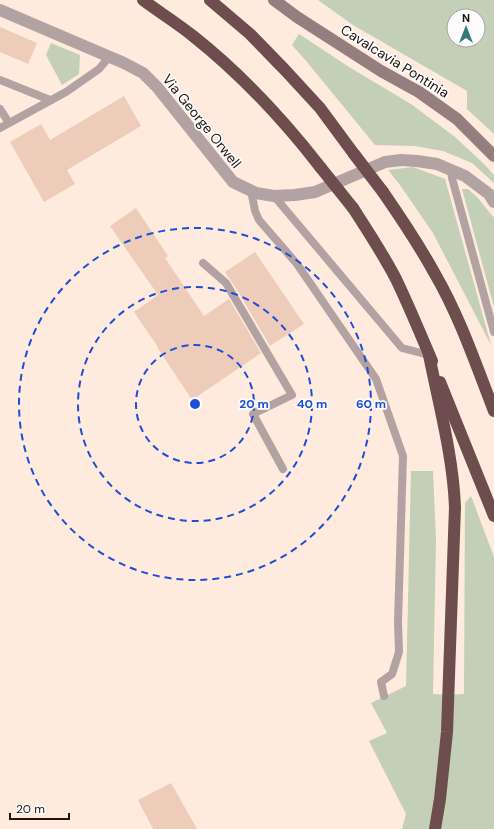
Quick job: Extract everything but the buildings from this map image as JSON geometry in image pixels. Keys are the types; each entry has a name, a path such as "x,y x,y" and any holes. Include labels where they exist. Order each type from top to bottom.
{"highway":[{"path":"143,0 192,36 232,70 280,118 353,208 375,241 396,279 429,355 494,516"},
{"path":"210,0 250,34 320,108 383,192 436,274 462,328 494,411"},
{"path":"429,355 452,469 455,508 447,732 440,799 435,829"}],"street":[{"name":"Cavalcavia Pontinia","path":"274,0 297,17 381,71 419,92 451,114 494,156"},
{"name":"Via George Orwell","path":"0,10 109,56 143,73 157,87 232,182 256,192 274,196 295,196 315,192 385,162 401,160 437,164 451,169 465,176 489,194 494,202"}],"lane":[{"path":"0,128 66,92 99,69 109,56"},
{"path":"0,80 50,100"},
{"path":"0,109 9,123"},
{"path":"451,169 452,178 494,332"},
{"path":"251,190 255,211 259,220 297,264 376,379 403,456 398,622 399,652 392,674 381,682 384,696"},
{"path":"274,196 402,348 429,355"},
{"path":"203,263 226,283 292,395 253,414 283,469"}],"green space":[{"path":"318,0 494,0 494,134 467,109 467,91 353,25"},
{"path":"299,34 349,67 411,104 455,137 494,175 494,183 472,163 443,151 415,146 375,145 292,45"},
{"path":"51,43 80,55 79,74 62,85 46,55"},
{"path":"413,167 445,179 491,345 433,233 388,170"},
{"path":"462,189 468,189 478,198 494,218 494,307"},
{"path":"411,471 433,471 436,540 433,694 464,694 465,503 471,496 494,557 494,829 402,829 406,814 369,741 387,733 371,703 406,686"}]}
